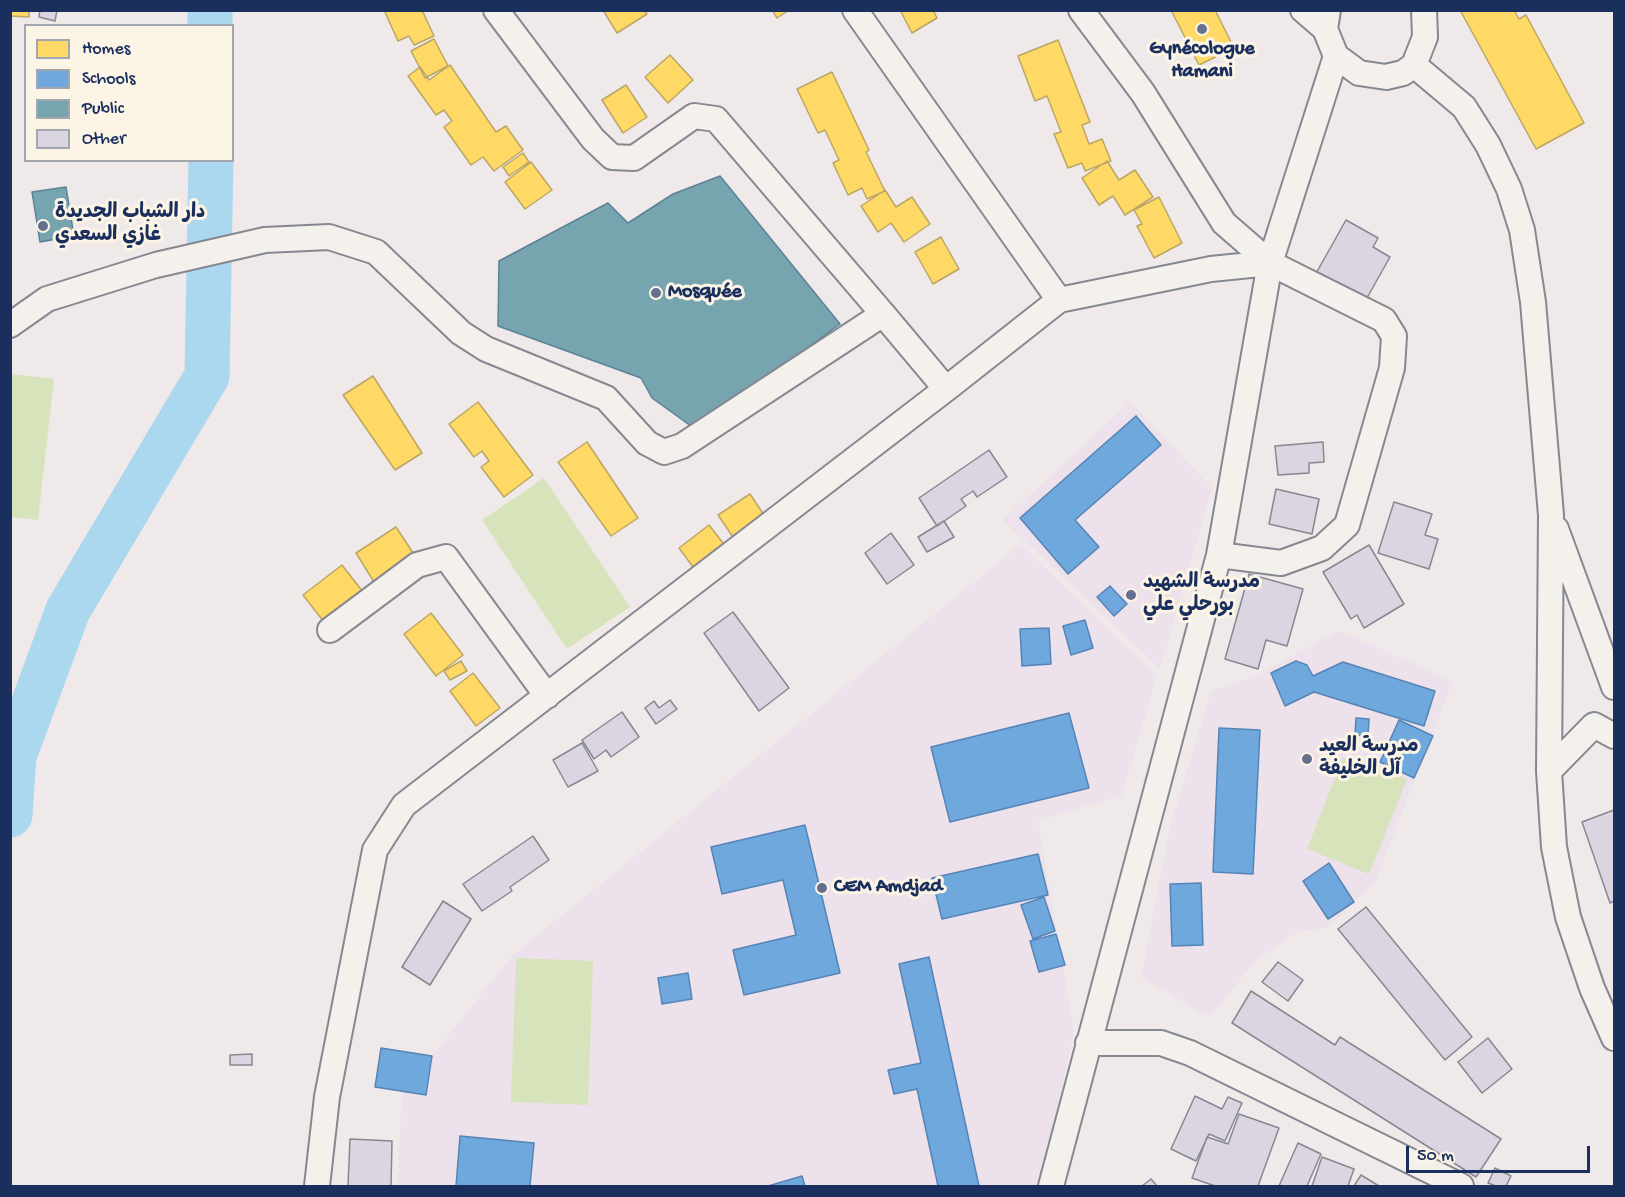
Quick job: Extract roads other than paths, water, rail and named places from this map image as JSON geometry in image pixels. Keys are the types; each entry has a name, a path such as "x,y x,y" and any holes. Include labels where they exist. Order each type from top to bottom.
{"street":[{"path":"496,10 593,139 612,157 634,158 694,116 716,119 946,389"},
{"path":"855,10 1059,300"},
{"path":"1081,10 1143,93 1224,223 1270,263 1384,320 1394,336 1392,368 1347,525 1322,548 1281,563 1219,555"},
{"path":"1051,1186 1219,555 1270,263 1336,56 1327,20 1303,10"},
{"path":"1336,56 1359,73 1386,77 1403,74 1414,65 1425,37 1424,10"},
{"path":"1414,65 1464,107 1488,145 1509,189 1522,230 1533,302 1551,515 1549,771 1554,847 1568,917 1592,988 1614,1038"},
{"path":"10,325 47,299 156,265 265,240 329,237 376,252 461,333 486,350 606,398 647,443 664,452 682,446 883,314"},
{"path":"317,1186 327,1097 375,850 404,805 1059,300 1211,269 1270,263"},
{"path":"1551,515 1614,687"},
{"path":"330,630 417,566 446,556 547,696"},
{"path":"1549,771 1594,725 1614,735"},
{"path":"1088,1043 1161,1043 1190,1053 1461,1186"}],"waterway":[{"path":"210,10 210,24"},
{"path":"10,815 14,756 68,610 207,376 211,162"}],"place":[{"name":"Gynécologue Hamani","path":"1202,29"},
{"name":"دار الشباب الجديدة غازي السعدي","path":"43,226"},
{"name":"Mosquée","path":"656,293"},
{"name":"مدرسة الشهيد بورحلي علي","path":"1131,595"},
{"name":"مدرسة العيد آل الخليفة","path":"1307,759"},
{"name":"CEM Amdjad","path":"822,888"}]}
